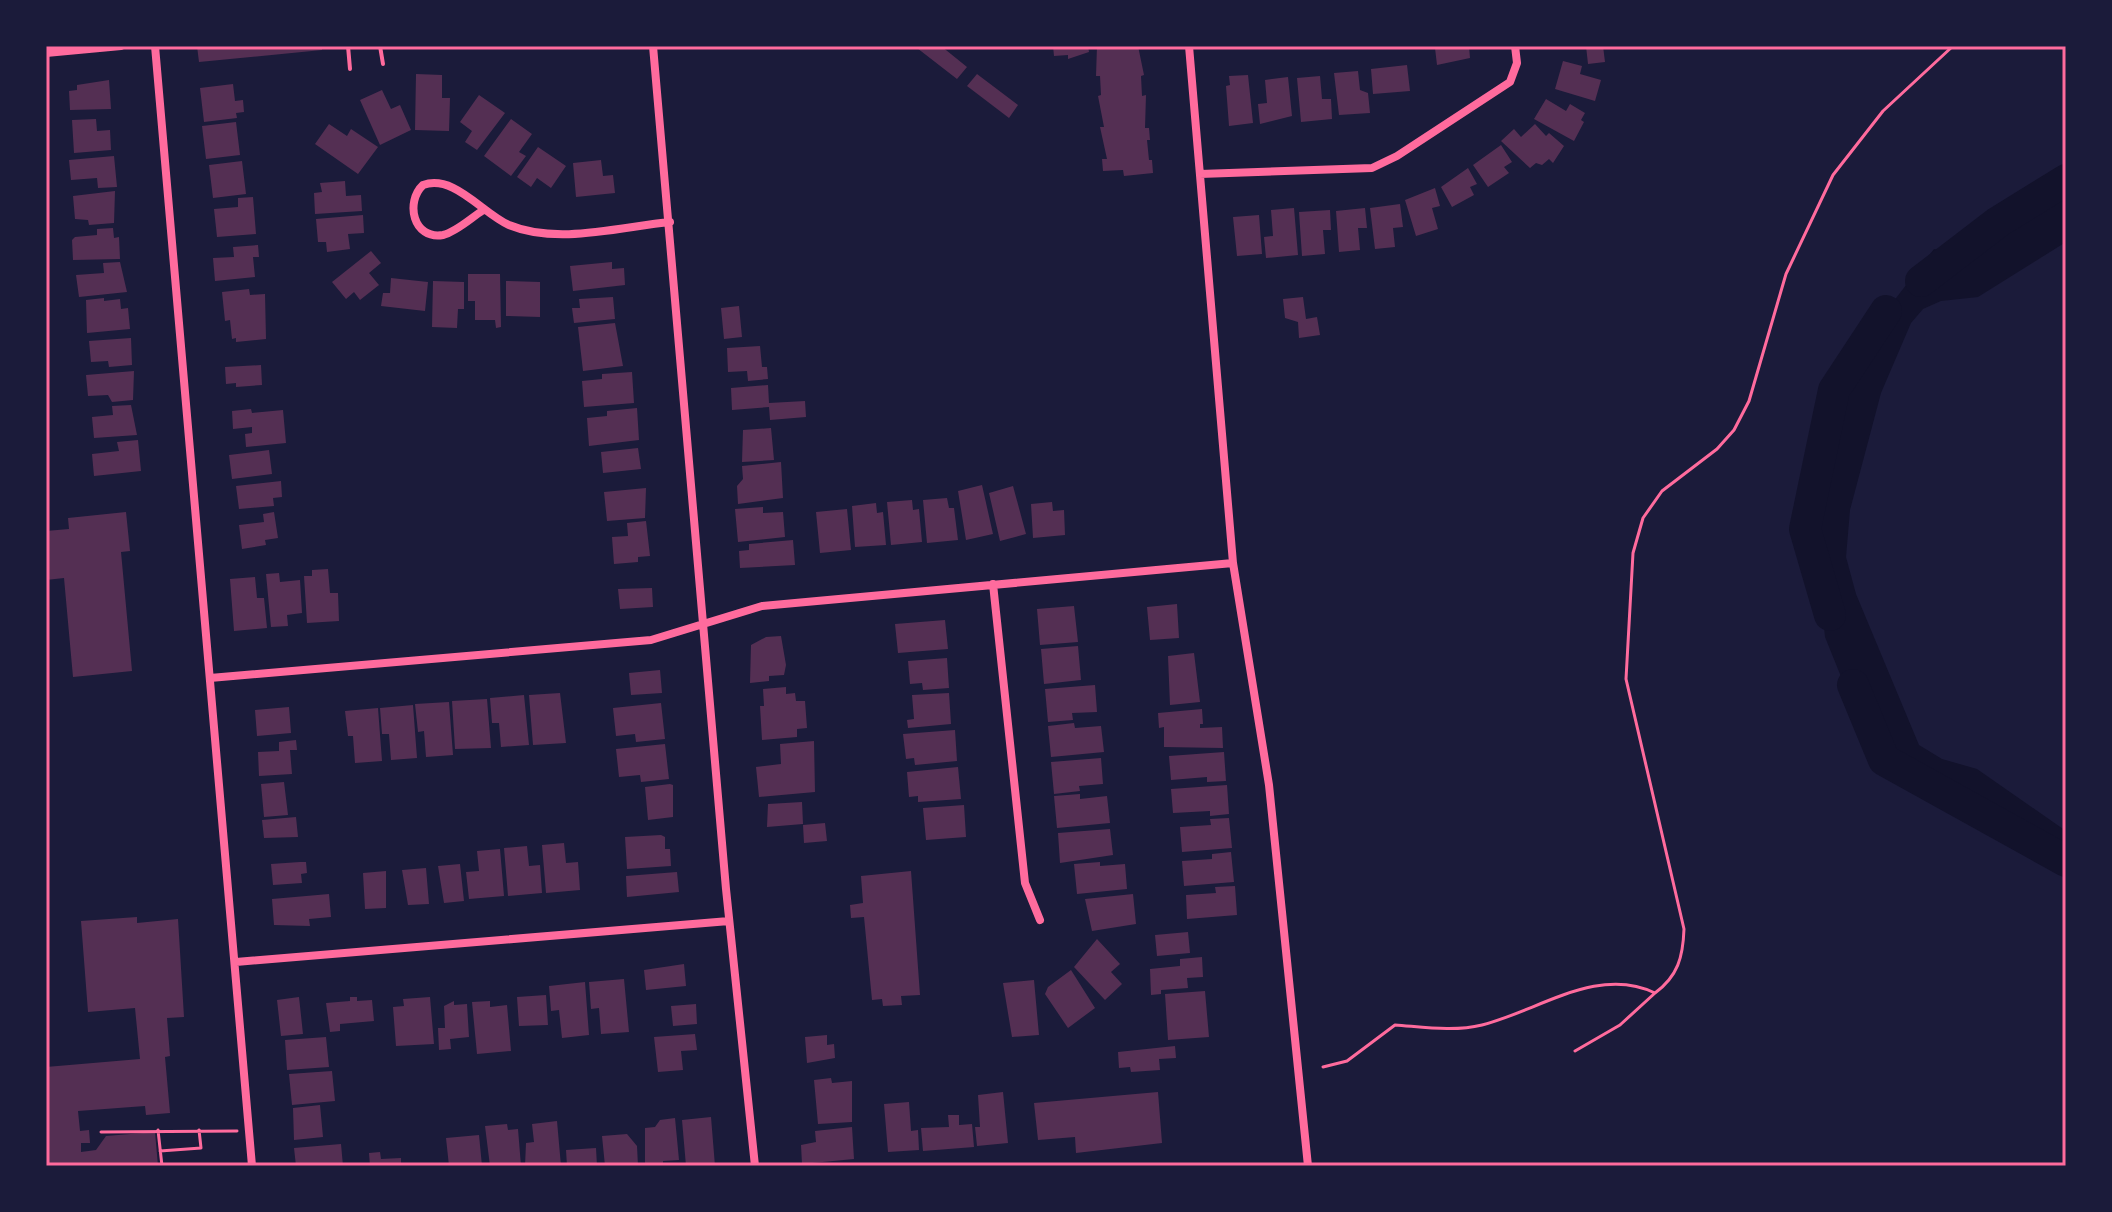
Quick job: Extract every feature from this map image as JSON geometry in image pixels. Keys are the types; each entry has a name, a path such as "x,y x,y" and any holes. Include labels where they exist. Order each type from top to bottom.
{"street":[{"path":"46,53 121,46"},
{"path":"155,46 252,1166"},
{"path":"653,46 729,921 755,1166"},
{"path":"1189,46 1233,563 1269,785 1308,1166"},
{"path":"1200,174 1372,168 1397,156 1510,82 1517,63 1515,46"},
{"path":"482,211 451,232 435,235 420,228 413,215 413,202 423,185 438,181 453,186 482,211 509,225 541,233 670,222"},
{"path":"210,678 651,640 762,606 1233,563"},
{"path":"993,584 1025,883 1040,920"},
{"path":"236,962 729,921"}],"lane":[{"path":"348,46 350,69"},
{"path":"380,46 383,64"}],"path":[{"path":"1575,1051 1620,1025 1669,982 1683,956 1684,929 1626,679 1633,553 1643,518 1662,491 1717,449 1734,430 1749,401 1786,274 1833,175 1883,111 1953,46"},
{"path":"1323,1067 1347,1061 1395,1025 1437,1029 1480,1026 1613,982 1629,983 1655,993"},
{"path":"158,1129 162,1166"},
{"path":"101,1132 158,1129 238,1131"},
{"path":"160,1151 201,1148 199,1130"}],"shaded area":[{"path":"2066,175 2066,242 1978,297 1941,301 1923,309 1911,323 1881,393 1850,510 1846,557 1856,594 1919,745 1942,759 1977,769 2066,831 2066,868 2012,818 1932,791 1895,764 1844,684 1825,637 1811,514 1833,420 1869,333 1934,249 1962,255 2024,201"}],"building":[{"path":"197,46 322,46 322,50 199,62"},
{"path":"941,46 967,67 957,79 917,48"},
{"path":"1053,46 1088,46 1089,52 1068,59 1068,55 1054,56"},
{"path":"1097,46 1138,46 1144,75 1141,76 1142,96 1146,95 1145,128 1149,128 1150,140 1147,140 1153,173 1124,176 1123,170 1103,171 1102,159 1107,159 1100,127 1104,127 1098,96 1101,95 1100,76 1096,76"},
{"path":"1469,46 1470,58 1437,65 1435,48"},
{"path":"1586,46 1603,46 1605,62 1588,64"},
{"path":"1563,61 1582,66 1580,74 1601,80 1595,101 1555,89"},
{"path":"1407,65 1410,91 1373,94 1371,69"},
{"path":"1358,71 1360,90 1368,93 1370,113 1339,115 1334,73"},
{"path":"416,74 442,75 442,98 450,98 449,131 415,130"},
{"path":"977,74 1018,105 1009,118 967,86"},
{"path":"1248,75 1253,123 1229,126 1226,86 1230,85 1229,76"},
{"path":"1320,76 1322,99 1331,99 1332,119 1301,122 1297,78"},
{"path":"1288,77 1292,116 1260,124 1258,104 1267,103 1265,80"},
{"path":"109,80 111,109 70,110 69,91 77,90 77,85"},
{"path":"233,84 235,101 243,100 244,112 236,113 237,118 204,122 200,88"},
{"path":"382,90 391,109 400,105 411,130 380,145 360,100"},
{"path":"479,95 505,113 477,150 465,142 472,131 460,122"},
{"path":"1546,99 1566,111 1570,104 1585,113 1574,141 1534,119"},
{"path":"96,119 97,131 110,130 111,150 74,153 72,120"},
{"path":"511,119 532,134 519,152 526,156 511,176 484,156"},
{"path":"236,122 240,155 206,159 202,126"},
{"path":"329,124 347,136 351,129 378,147 358,174 315,144"},
{"path":"1535,124 1546,136 1549,133 1564,146 1553,163 1549,159 1542,165 1536,163 1530,168 1501,141 1514,129 1521,137"},
{"path":"1501,145 1512,162 1504,167 1509,173 1488,187 1473,165"},
{"path":"538,147 566,166 551,188 537,178 531,187 517,177"},
{"path":"114,156 117,187 98,188 97,178 71,180 69,160"},
{"path":"601,160 603,176 613,175 615,193 576,197 573,163"},
{"path":"242,161 246,194 213,198 209,165"},
{"path":"1468,168 1477,184 1470,187 1474,195 1452,207 1441,187"},
{"path":"345,181 346,196 361,195 362,211 315,214 314,193 322,192 320,183"},
{"path":"1435,188 1440,206 1432,208 1438,229 1416,236 1405,200"},
{"path":"115,191 114,223 89,225 88,220 75,219 73,196"},
{"path":"253,197 256,234 217,237 214,209 238,207 238,198"},
{"path":"1400,204 1403,227 1393,228 1395,247 1375,249 1370,208"},
{"path":"1294,208 1298,255 1266,258 1264,237 1273,236 1271,210"},
{"path":"1365,208 1367,228 1358,228 1360,250 1339,252 1336,211"},
{"path":"1330,210 1331,230 1323,230 1325,254 1302,256 1299,212"},
{"path":"363,215 364,233 348,234 350,249 327,252 326,242 318,242 316,219"},
{"path":"1259,215 1262,254 1237,256 1233,217"},
{"path":"113,228 114,238 119,237 120,259 73,260 72,240 75,237 97,235 97,229"},
{"path":"258,245 259,257 253,257 255,277 215,281 213,258 234,257 233,247"},
{"path":"371,251 381,263 369,273 379,285 360,300 354,292 346,299 332,282"},
{"path":"120,262 127,292 79,297 76,275 104,273 103,263"},
{"path":"612,262 612,269 624,268 625,285 573,291 570,266"},
{"path":"468,274 500,274 501,327 496,328 495,320 475,320 475,301 468,301"},
{"path":"391,278 428,282 425,311 381,306 383,293 390,293"},
{"path":"433,281 464,282 464,309 458,309 457,328 432,327"},
{"path":"506,281 540,282 540,317 506,316"},
{"path":"249,289 250,295 265,294 266,339 236,342 236,338 232,339 230,320 225,321 222,292"},
{"path":"613,297 615,319 574,323 572,308 580,308 579,299"},
{"path":"1303,297 1306,319 1317,317 1320,335 1299,338 1298,322 1285,318 1283,299"},
{"path":"104,298 104,301 120,299 121,309 128,308 130,329 87,333 86,300"},
{"path":"739,306 742,337 724,339 721,308"},
{"path":"615,323 623,366 583,371 578,327"},
{"path":"131,338 132,365 109,367 108,361 91,362 89,341"},
{"path":"760,346 762,367 767,367 768,379 748,381 747,371 728,372 727,348"},
{"path":"261,365 262,385 236,387 236,383 226,384 225,367"},
{"path":"134,371 133,400 112,402 108,395 88,396 86,375"},
{"path":"632,372 634,403 584,407 582,381 602,379 602,374"},
{"path":"768,385 769,403 805,401 806,417 770,420 769,407 732,410 731,388"},
{"path":"131,405 137,435 94,438 92,417 113,415 112,406"},
{"path":"637,408 639,440 589,446 587,418 607,416 607,411"},
{"path":"251,409 252,413 283,410 286,443 246,447 245,434 252,433 252,427 233,429 232,411"},
{"path":"771,428 774,460 742,462 743,430"},
{"path":"138,440 141,471 94,476 92,454 119,451 117,442"},
{"path":"638,448 641,469 603,473 601,452"},
{"path":"269,450 272,474 232,479 229,455"},
{"path":"781,462 783,498 738,504 737,486 743,479 742,466"},
{"path":"281,481 282,497 273,498 274,506 239,509 236,486"},
{"path":"982,485 993,534 966,540 958,491"},
{"path":"1013,486 1026,534 1000,541 989,493"},
{"path":"646,488 645,518 607,521 604,492"},
{"path":"947,498 949,508 954,508 958,540 927,543 923,500"},
{"path":"912,500 913,510 919,509 922,542 891,545 887,502"},
{"path":"1052,502 1053,511 1064,510 1065,535 1033,538 1031,504"},
{"path":"876,503 877,513 883,512 886,545 855,547 852,506"},
{"path":"763,507 763,513 783,512 785,537 738,542 735,509"},
{"path":"847,509 851,550 820,553 816,512"},
{"path":"126,512 130,551 121,552 132,671 73,677 64,578 46,580 46,531 69,529 68,518"},
{"path":"274,512 278,538 265,540 266,545 242,549 239,525 264,522 263,514"},
{"path":"646,521 650,556 638,557 638,562 614,564 612,537 628,536 627,523"},
{"path":"793,540 795,565 740,568 739,551 749,550 749,544"},
{"path":"328,569 330,593 338,593 339,621 307,623 304,576 312,576 312,570"},
{"path":"279,573 280,582 300,580 302,613 287,615 288,626 271,627 266,574"},
{"path":"255,577 257,598 264,598 267,628 234,631 230,579"},
{"path":"652,588 653,607 620,609 618,589"},
{"path":"1177,604 1179,638 1150,640 1147,607"},
{"path":"1074,606 1078,642 1040,645 1037,609"},
{"path":"945,620 948,649 898,653 895,624"},
{"path":"781,636 786,665 784,675 769,676 769,681 750,683 751,645 766,637"},
{"path":"1078,646 1081,680 1044,684 1041,649"},
{"path":"1194,653 1200,702 1170,705 1168,656"},
{"path":"947,658 949,688 923,690 922,683 910,684 908,661"},
{"path":"660,670 662,693 631,695 629,673"},
{"path":"1095,685 1097,712 1072,713 1073,720 1048,722 1045,689"},
{"path":"786,687 786,694 795,693 796,701 805,701 807,728 797,729 797,737 762,740 760,706 764,706 763,689"},
{"path":"560,693 566,743 533,745 529,695"},
{"path":"949,693 951,724 908,728 907,720 914,719 912,695"},
{"path":"524,695 529,745 501,747 499,723 492,723 490,698"},
{"path":"487,699 491,748 455,749 452,701"},
{"path":"449,702 453,755 426,757 424,731 418,732 415,704"},
{"path":"661,703 665,739 636,742 635,734 616,736 613,708"},
{"path":"413,705 417,758 391,760 389,734 382,734 380,708"},
{"path":"289,707 291,733 257,736 255,710"},
{"path":"378,708 382,761 355,763 353,736 348,736 345,711"},
{"path":"1202,709 1203,724 1200,728 1222,727 1223,748 1164,747 1164,727 1159,728 1158,713"},
{"path":"1074,723 1075,728 1101,726 1104,752 1051,757 1048,726"},
{"path":"955,730 957,761 915,765 914,758 906,759 903,734"},
{"path":"296,740 297,750 290,750 292,774 259,776 258,752 279,751 279,742"},
{"path":"814,741 815,792 759,797 756,767 781,764 780,744"},
{"path":"665,744 669,779 641,782 640,775 619,777 616,749"},
{"path":"1224,752 1226,781 1207,782 1207,777 1171,780 1169,756"},
{"path":"1101,758 1103,784 1079,786 1080,791 1054,794 1051,762"},
{"path":"958,767 961,799 918,802 918,796 909,797 907,772"},
{"path":"284,782 288,815 264,817 261,784"},
{"path":"673,785 673,817 648,820 645,787"},
{"path":"1227,785 1229,814 1210,816 1210,811 1173,813 1171,789"},
{"path":"1080,794 1080,799 1107,796 1110,823 1057,828 1054,796"},
{"path":"802,802 803,824 767,827 768,804"},
{"path":"964,805 966,837 926,840 923,808"},
{"path":"296,817 298,837 264,838 262,820"},
{"path":"1229,818 1232,848 1182,852 1180,827 1211,825 1210,819"},
{"path":"825,823 827,841 804,843 803,825"},
{"path":"1110,829 1113,855 1060,863 1058,833"},
{"path":"625,837 665,837 665,849 670,849 671,866 627,869"},
{"path":"564,843 566,863 578,862 580,890 546,893 542,845"},
{"path":"527,846 529,866 540,865 542,893 508,896 504,848"},
{"path":"500,849 504,896 469,899 466,872 479,871 477,851"},
{"path":"1231,852 1234,882 1184,886 1182,861 1212,859 1212,854"},
{"path":"306,862 307,873 301,874 302,883 273,885 271,864"},
{"path":"1100,862 1100,866 1125,864 1127,889 1077,894 1074,864"},
{"path":"460,864 464,901 444,903 438,866"},
{"path":"426,868 429,904 408,905 402,870"},
{"path":"386,871 386,908 365,909 363,873"},
{"path":"911,871 920,995 901,996 902,1005 883,1006 882,999 872,1000 864,917 851,918 850,905 863,903 861,876"},
{"path":"677,872 679,892 627,897 626,876"},
{"path":"1235,886 1237,915 1187,919 1186,895 1216,893 1215,887"},
{"path":"329,894 331,917 309,919 310,926 274,925 272,899"},
{"path":"1133,894 1136,924 1092,931 1085,899"},
{"path":"137,917 137,923 178,919 184,1017 167,1018 170,1056 165,1057 170,1113 146,1115 145,1106 78,1111 80,1131 89,1130 90,1143 81,1143 81,1152 96,1150 106,1136 155,1132 158,1166 46,1166 46,1067 140,1059 135,1008 88,1012 81,921"},
{"path":"1188,932 1190,953 1157,956 1155,935"},
{"path":"1097,939 1120,964 1111,972 1122,984 1105,1000 1074,967"},
{"path":"1202,957 1203,977 1187,978 1188,988 1161,990 1161,994 1151,995 1150,969 1180,966 1180,959"},
{"path":"684,964 686,986 646,990 644,970"},
{"path":"1071,970 1095,1008 1068,1028 1045,994 1048,987"},
{"path":"624,979 629,1032 601,1034 599,1008 591,1009 589,982"},
{"path":"1034,980 1039,1035 1012,1037 1003,983"},
{"path":"585,982 589,1035 562,1038 559,1010 551,1011 549,986"},
{"path":"1205,991 1209,1037 1168,1040 1165,994"},
{"path":"546,995 548,1025 519,1026 517,997"},
{"path":"299,997 303,1034 281,1036 277,1000"},
{"path":"350,997 357,997 357,1001 372,1000 374,1021 340,1024 340,1031 330,1032 326,1003 350,1001"},
{"path":"430,997 434,1044 396,1046 393,1007 404,1006 403,999"},
{"path":"454,1001 454,1005 467,1004 469,1037 450,1039 451,1049 439,1050 438,1028 445,1028 444,1006"},
{"path":"490,1001 490,1007 507,1005 511,1051 477,1054 472,1002"},
{"path":"696,1004 697,1024 673,1026 671,1006"},
{"path":"695,1034 697,1050 681,1051 683,1070 658,1072 654,1037"},
{"path":"827,1035 827,1045 834,1044 835,1058 807,1063 805,1037"},
{"path":"326,1037 329,1067 287,1070 285,1040"},
{"path":"1175,1046 1176,1058 1159,1059 1160,1070 1131,1072 1130,1067 1119,1068 1118,1052"},
{"path":"332,1071 335,1101 292,1105 289,1074"},
{"path":"831,1078 832,1083 852,1081 852,1122 818,1124 814,1080"},
{"path":"1003,1092 1008,1143 977,1146 975,1127 980,1127 978,1095"},
{"path":"1158,1092 1162,1143 1076,1153 1075,1137 1038,1140 1034,1103"},
{"path":"909,1102 911,1131 918,1130 919,1150 888,1152 884,1104"},
{"path":"320,1105 323,1137 294,1140 293,1108"},
{"path":"948,1115 959,1115 959,1125 972,1124 974,1147 923,1151 921,1128 949,1127"},
{"path":"711,1117 715,1166 686,1166 682,1120"},
{"path":"675,1118 679,1160 663,1161 663,1166 645,1166 645,1128 655,1127 660,1120"},
{"path":"557,1121 561,1166 525,1166 526,1143 534,1142 532,1124"},
{"path":"507,1124 508,1130 518,1129 521,1166 490,1166 485,1126"},
{"path":"852,1127 854,1159 802,1164 801,1145 816,1142 815,1131"},
{"path":"627,1134 637,1146 638,1166 605,1166 602,1136"},
{"path":"479,1135 482,1166 449,1166 446,1138"},
{"path":"341,1144 343,1166 296,1166 294,1148"},
{"path":"596,1148 597,1166 567,1166 566,1150"},
{"path":"380,1152 381,1159 401,1158 401,1166 370,1166 369,1153"}],"waterway":[{"path":"1921,281 1998,222 2066,180"},
{"path":"1830,615 1805,529 1834,390 1886,311"},
{"path":"1853,685 1884,760 2066,861"}]}
